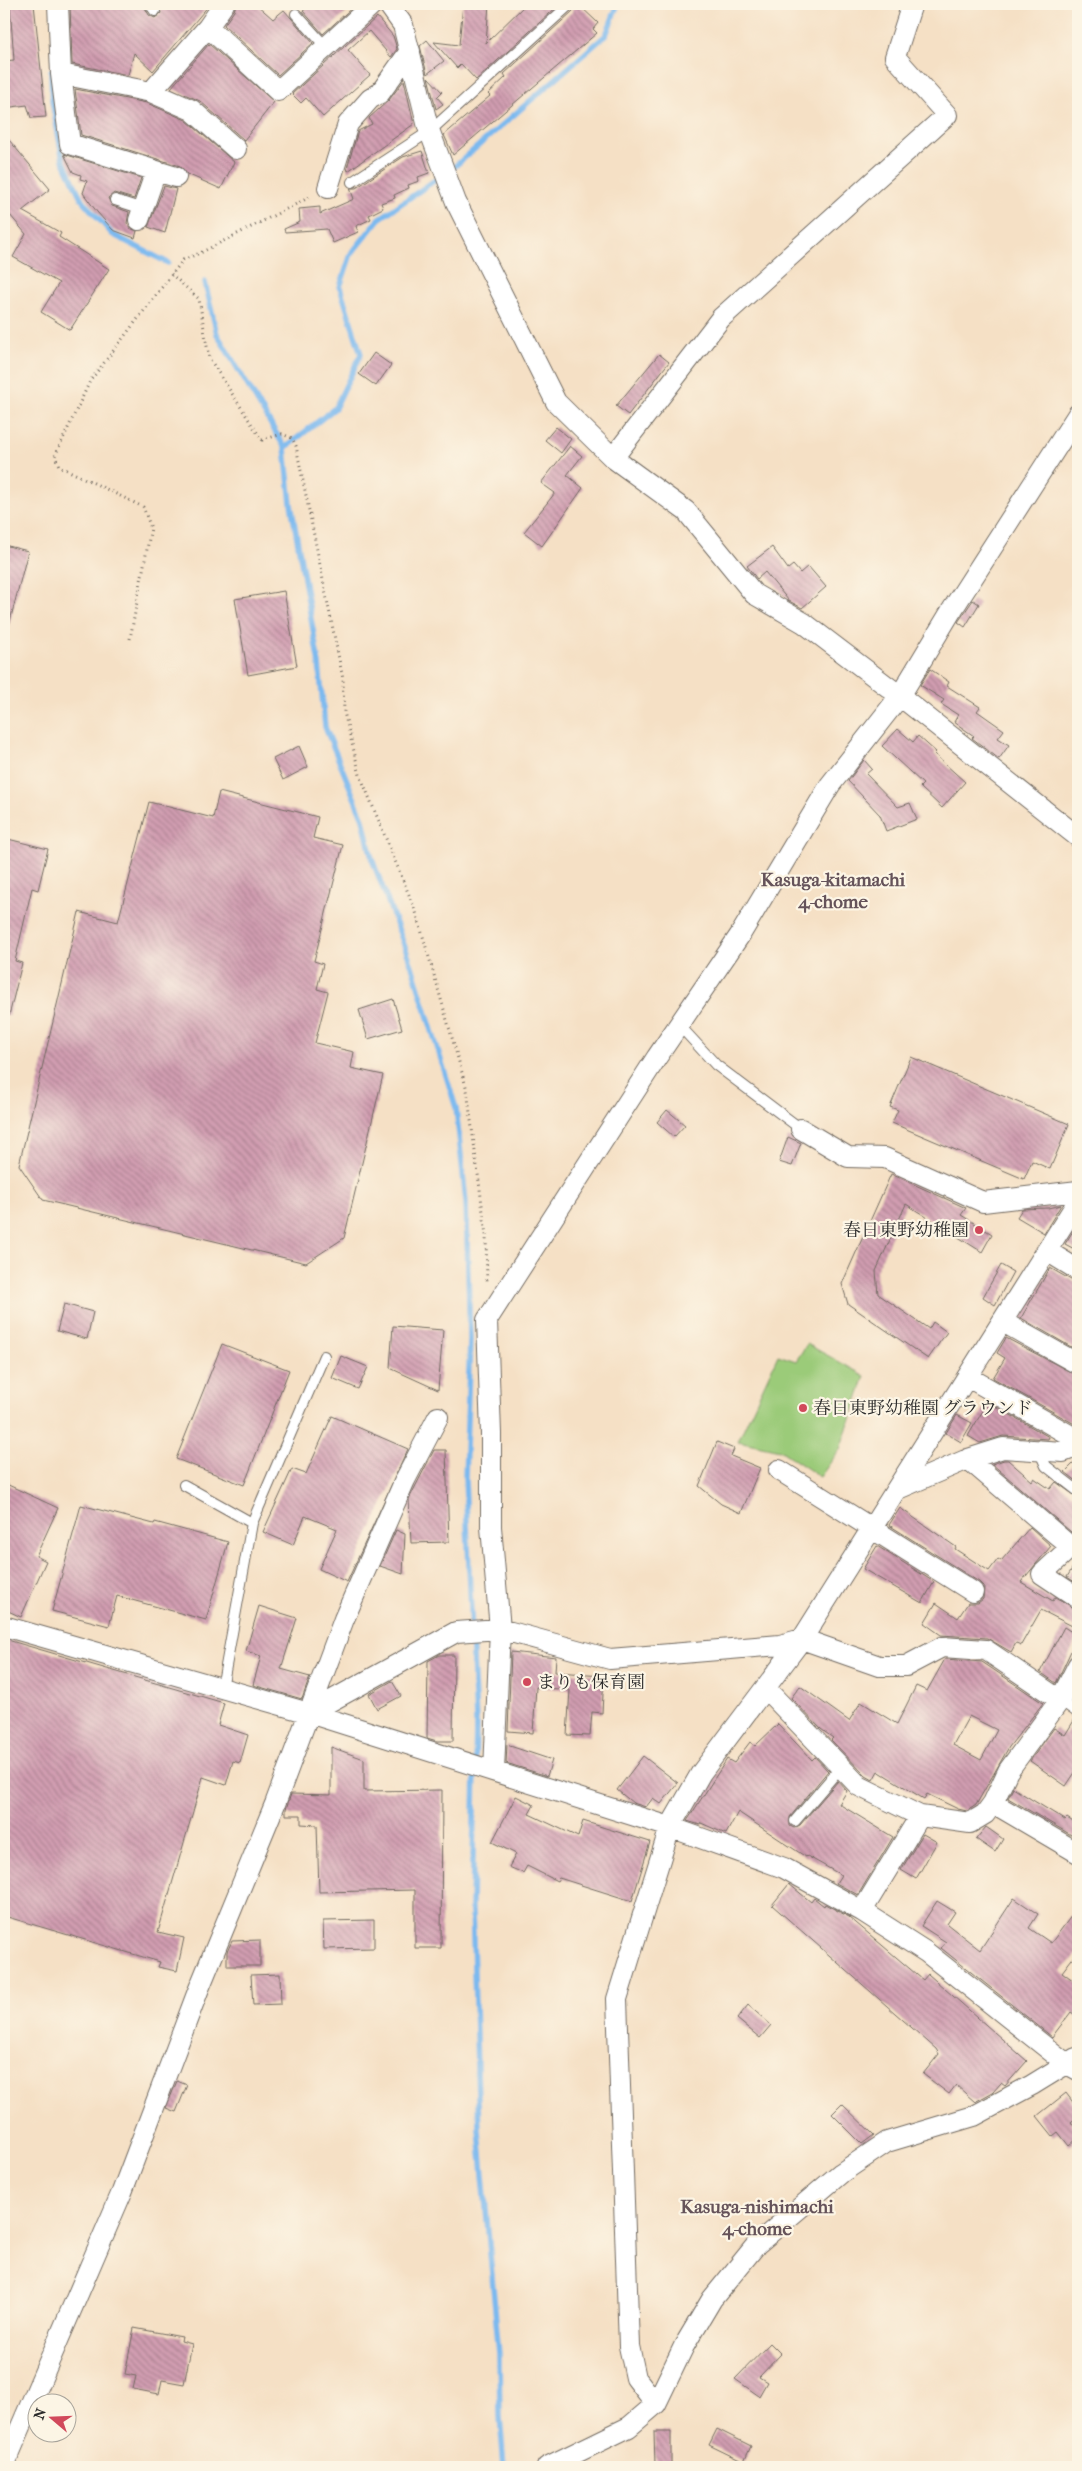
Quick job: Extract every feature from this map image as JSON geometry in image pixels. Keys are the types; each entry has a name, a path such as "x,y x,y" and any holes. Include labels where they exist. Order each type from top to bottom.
{"street":[{"path":"58,4 61,74 70,144 176,178"},
{"path":"151,92 208,27 224,4"},
{"path":"208,27 278,91 373,4"},
{"path":"388,4 403,25 430,131 456,202 556,402 613,458 686,511 754,594 804,623 900,696 1078,837"},
{"path":"613,458 721,318 947,115 895,57 912,4"},
{"path":"328,188 348,124 370,99 380,93 410,51"},
{"path":"61,74 151,92 192,110 236,150"},
{"path":"141,214 156,171"},
{"path":"490,1770 495,1629 487,1320 679,1025 740,935 830,785 900,696 950,613 1078,414"},
{"path":"801,1129 848,1157 885,1158 983,1202 1078,1191"},
{"path":"656,2404 636,2378 629,2346 617,1999 670,1827 701,1773 802,1639 1078,1201"},
{"path":"1047,1251 1078,1270"},
{"path":"1003,1322 1078,1364"},
{"path":"898,1489 968,1459 1004,1448 1063,1452 1077,1446 1073,1437 968,1377"},
{"path":"4,2466 122,2192 198,1992 275,1804 363,1576 405,1480 438,1417"},
{"path":"968,1459 1071,1547 1042,1574 1078,1598"},
{"path":"779,1470 973,1592"},
{"path":"4,1626 309,1713 670,1827 784,1868 862,1911 926,1952 1074,2064 974,2116 887,2142 841,2173 757,2244 712,2299 684,2346 656,2404 629,2427 547,2467"},
{"path":"309,1713 456,1632 495,1629 610,1659 780,1645 802,1639 878,1666 906,1666 942,1648 986,1650 1060,1700"},
{"path":"766,1688 859,1786 920,1816 970,1823 985,1814 993,1803 1008,1771 1060,1700 1078,1665"},
{"path":"993,1803 1078,1853"},
{"path":"862,1911 920,1816"}],"lane":[{"path":"352,182 430,131 568,6"},
{"path":"296,14 326,47"},
{"path":"114,200 141,214"},
{"path":"679,1025 716,1064 801,1129"},
{"path":"222,1688 252,1522 324,1356"},
{"path":"1040,1450 1046,1466 1078,1491"},
{"path":"184,1485 252,1522"},
{"path":"1060,1700 1078,1713"},
{"path":"795,1820 841,1767"}],"path":[{"path":"130,639 151,528 144,507 59,466 55,456 90,381 183,260 328,188"},
{"path":"171,274 199,299 209,358 262,440 282,434 292,438 296,446 344,678 344,712 360,775 416,912 467,1090 486,1235 487,1320"}],"green space":[{"name":"春日東野幼稚園 グラウンド","path":"807,1344 865,1376 840,1449 820,1477 780,1450 738,1441 778,1355 796,1361"}],"building":[{"path":"34,4 46,117 31,118 27,105 4,108 4,61 14,60 10,6"},
{"path":"70,4 143,4 149,15 155,18 161,13 158,4 210,4 153,71 134,53 128,75 72,64"},
{"path":"236,4 256,4 273,19 284,10 313,43 278,75 224,25 234,11"},
{"path":"312,4 356,4 323,34 303,11"},
{"path":"463,4 489,4 486,43 526,4 560,4 476,80 461,64 457,68 434,42 459,45"},
{"path":"574,4 578,4 598,23 593,29 597,33 453,155 444,135 490,96 488,94 506,77 504,74 573,11"},
{"path":"377,17 393,36 397,49 391,57 369,31 348,50 370,75 323,117 306,98 301,103 292,94"},
{"path":"427,40 444,61 427,74 420,46"},
{"path":"209,44 274,102 244,140 200,101 171,88"},
{"path":"428,77 442,92 437,97 443,104 436,109"},
{"path":"404,80 414,124 348,171 347,168 358,131 372,124 369,118 389,100"},
{"path":"75,89 147,103 186,120 234,162 221,189 187,174 180,166 81,135"},
{"path":"4,134 50,189 22,211 61,233 59,237 109,269 70,330 41,312 59,283 13,257 26,234 4,208"},
{"path":"422,151 429,173 418,177 419,181 408,185 409,188 394,195 395,198 381,203 383,208 369,215 371,219 356,226 358,232 333,243 327,229 285,232 284,229 300,222 299,209 320,207 320,214 354,199 350,188 356,188 403,157"},
{"path":"64,154 141,178 134,199 114,193 108,198 112,206 129,212 127,223 130,228 137,231 135,238 113,230 97,212 83,193 87,181 80,179 81,175 73,172"},
{"path":"164,186 176,189 165,233 148,227"},
{"path":"374,353 391,365 376,386 359,374"},
{"path":"659,354 669,362 628,415 616,406"},
{"path":"556,427 571,439 561,453 545,440"},
{"path":"570,446 582,456 567,475 583,488 542,546 524,532 555,493 541,483"},
{"path":"4,545 28,551 9,625 4,625"},
{"path":"772,547 788,569 793,565 800,573 808,566 826,587 802,608 789,601 765,572 757,579 747,566"},
{"path":"284,591 297,666 248,675 235,599"},
{"path":"973,600 979,604 965,627 958,622"},
{"path":"930,669 949,682 947,686 980,707 977,711 1004,730 998,738 1009,745 999,759 972,738 974,736 954,722 958,715 941,704 944,700 920,685"},
{"path":"898,729 913,742 918,736 936,752 934,754 965,782 942,808 920,787 923,784 882,746"},
{"path":"299,746 308,767 283,780 273,759"},
{"path":"864,760 872,769 866,774 898,807 910,803 917,819 886,831 880,815 848,781"},
{"path":"219,792 318,817 313,838 343,845 314,961 323,964 317,989 328,992 315,1043 354,1052 351,1068 383,1075 344,1238 306,1263 43,1200 19,1165 79,912 118,922 149,802 213,818"},
{"path":"4,838 48,849 38,890 32,888 15,961 22,963 9,1016 4,1016 4,915 7,902 4,901"},
{"path":"393,999 402,1029 368,1039 359,1010"},
{"path":"911,1057 1069,1124 1050,1169 1032,1161 1024,1179 892,1123 898,1110 890,1107"},
{"path":"667,1110 685,1125 674,1137 657,1122"},
{"path":"788,1137 801,1143 792,1166 779,1162"},
{"path":"891,1174 966,1208 961,1215 992,1234 982,1252 906,1204 876,1271 878,1294 929,1329 933,1322 947,1332 928,1359 848,1304 842,1284"},
{"path":"1061,1205 1044,1233 1017,1217 1022,1209 1048,1208"},
{"path":"1078,1223 1078,1251 1065,1244"},
{"path":"1001,1265 1013,1272 995,1305 983,1297"},
{"path":"1050,1268 1078,1284 1078,1351 1021,1318"},
{"path":"64,1304 93,1312 87,1339 57,1331"},
{"path":"393,1326 443,1330 438,1390 390,1368"},
{"path":"1006,1338 1078,1376 1078,1426 993,1378 1005,1358 997,1353"},
{"path":"222,1344 289,1370 244,1485 176,1459"},
{"path":"341,1356 368,1367 358,1389 332,1378"},
{"path":"988,1402 1049,1437 1048,1439 1003,1436 980,1443 968,1436"},
{"path":"957,1415 972,1423 961,1442 946,1433"},
{"path":"332,1416 408,1449 347,1582 319,1569 337,1529 305,1516 293,1545 263,1532 292,1469 306,1474"},
{"path":"717,1442 734,1449 731,1456 760,1468 741,1513 721,1504 699,1486"},
{"path":"434,1450 446,1450 449,1542 411,1543 409,1499"},
{"path":"1078,1459 1078,1482 1065,1472"},
{"path":"1008,1460 1032,1481 1034,1478 1050,1489 1056,1482 1078,1498 1078,1538 992,1464"},
{"path":"4,1483 58,1508 36,1556 46,1561 21,1617 4,1609"},
{"path":"81,1505 154,1524 155,1522 228,1542 206,1620 117,1596 109,1626 52,1611"},
{"path":"900,1508 956,1547 955,1549 989,1571 998,1559 1001,1561 1030,1527 1051,1546 1021,1582 1053,1601 1055,1597 1078,1610 1075,1614 1078,1616 1078,1629 1041,1610 1021,1645 1016,1643 1011,1652 987,1638 941,1635 924,1623 936,1603 958,1618 968,1603 978,1603 983,1599 984,1587 889,1525"},
{"path":"396,1530 405,1534 403,1574 380,1566"},
{"path":"877,1546 934,1582 922,1603 863,1569"},
{"path":"1078,1559 1078,1584 1067,1577"},
{"path":"259,1606 297,1618 281,1669 310,1677 302,1699 253,1685 261,1656 246,1651"},
{"path":"1064,1627 1078,1636 1056,1683 1040,1672"},
{"path":"4,1639 224,1703 218,1725 248,1735 240,1763 233,1761 226,1785 203,1777 158,1932 184,1938 177,1971 158,1967 160,1962 4,1916"},
{"path":"511,1652 556,1657 555,1672 604,1675 602,1713 592,1712 590,1736 567,1735 570,1690 536,1687 533,1733 508,1731"},
{"path":"439,1655 454,1655 453,1741 437,1741 427,1738 428,1661"},
{"path":"945,1659 982,1662 1043,1703 1009,1747 976,1805 967,1811 958,1809 927,1794 924,1799 878,1771 873,1780 866,1776 831,1740 833,1738 821,1729 791,1698 800,1686 849,1721 861,1702 897,1724 916,1686 927,1691","holes":["969,1716 997,1730 981,1760 953,1745"]},
{"path":"392,1681 401,1696 377,1709 369,1694"},
{"path":"1075,1719 1078,1720 1078,1768 1066,1786 1030,1761 1054,1728 1065,1735"},
{"path":"778,1724 812,1760 815,1757 828,1771 790,1817 790,1826 794,1828 800,1825 838,1781 847,1791 839,1804 893,1837 858,1895 836,1883 841,1875 806,1857 738,1812 726,1834 701,1823 700,1825 687,1821 727,1759 734,1763 750,1742 755,1746"},
{"path":"507,1745 552,1760 547,1776 506,1763"},
{"path":"331,1747 364,1759 364,1791 442,1790 441,1948 415,1948 415,1890 319,1892 317,1825 301,1824 301,1815 286,1815 286,1809 291,1794 331,1795"},
{"path":"643,1756 678,1783 661,1804 653,1798 646,1807 633,1803 617,1790"},
{"path":"1013,1788 1065,1820 1067,1818 1078,1825 1078,1839 1008,1798"},
{"path":"516,1796 534,1805 529,1814 578,1837 583,1821 650,1842 632,1901 559,1878 557,1881 527,1866 523,1873 509,1867 516,1854 492,1842"},
{"path":"986,1827 1003,1839 995,1852 976,1839"},
{"path":"923,1834 937,1842 916,1879 901,1870"},
{"path":"789,1884 811,1902 814,1898 824,1906 825,1904 849,1917 923,1980 928,1974 1027,2061 1005,2086 1001,2083 993,2092 975,2102 956,2085 949,2094 923,2074 939,2054 936,2049 772,1905"},
{"path":"1014,1898 1038,1914 1029,1928 1051,1943 1078,1907 1078,1951 1062,1972 1078,1984 1078,2017 1071,2012 1052,2037 941,1948 946,1942 921,1926 937,1901 955,1912 947,1924 980,1950"},
{"path":"374,1920 374,1948 324,1949 323,1921"},
{"path":"260,1940 260,1966 227,1966 227,1952 232,1941"},
{"path":"280,1974 281,2004 253,2005 251,1975"},
{"path":"748,2005 771,2025 760,2038 737,2019"},
{"path":"177,2081 187,2085 176,2112 166,2108"},
{"path":"1066,2093 1078,2109 1078,2116 1071,2122 1078,2132 1078,2138 1069,2146 1058,2132 1053,2136 1037,2116"},
{"path":"842,2104 874,2135 862,2144 832,2114"},
{"path":"134,2328 182,2337 181,2341 192,2344 184,2384 162,2380 159,2394 133,2389 136,2376 125,2374"},
{"path":"770,2343 781,2354 759,2377 767,2382 759,2396 735,2379"},
{"path":"717,2429 751,2446 744,2462 709,2445"},
{"path":"654,2432 671,2432 671,2466 655,2466"}],"waterway":[{"path":"285,448 335,408 361,354 340,287 351,254 379,219 454,167 606,35 618,4"},
{"path":"51,71 52,100 63,160 82,200 112,234 168,263"},
{"path":"205,282 217,334 285,448 291,504 319,664 325,727 363,819 372,859 412,966 456,1108 466,1202 470,1339 465,1478 476,1722 472,1908 479,2130 499,2354 500,2416 504,2467"}],"place":[{"name":"春日東野幼稚園","path":"979,1230"},
{"name":"春日東野幼稚園 グラウンド","path":"803,1408"},
{"name":"まりも保育園","path":"527,1682"}],"district":[{"name":"Kasuga-kitamachi 4-chome","path":"833,891"},
{"name":"Kasuga-nishimachi 4-chome","path":"757,2218"}]}
